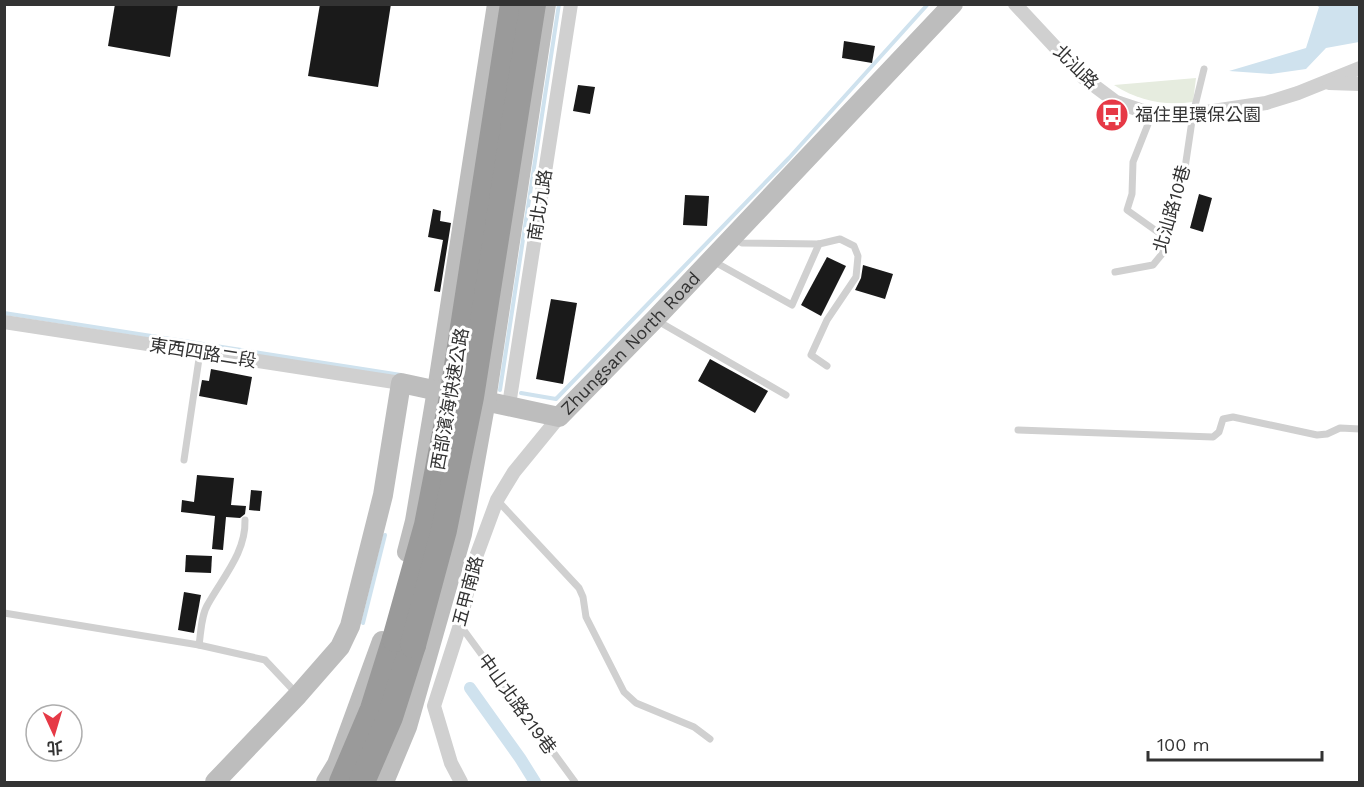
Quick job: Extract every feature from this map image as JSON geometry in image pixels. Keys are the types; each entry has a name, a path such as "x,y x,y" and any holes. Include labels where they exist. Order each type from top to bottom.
{"highway":[{"name":"西部濱海快速公路","path":"362,783 390,717 453,392 513,4"},
{"name":"西部濱海快速公路","path":"342,783 404,642 444,530 471,397 533,4"}],"street":[{"path":"326,783 337,764 379,650 415,521 497,4"},
{"path":"384,783 407,727 462,534 486,400 546,4"},
{"name":"南北九路","path":"508,405 571,4"},
{"name":"Zhungsan North Road","path":"401,383 559,417 655,319 953,4"},
{"name":"北汕路","path":"1015,4 1084,78 1116,102 1152,114 1193,114 1266,103 1322,83 1359,84"},
{"path":"1322,83 1359,68"},
{"name":"東西四路二段","path":"4,322 401,383"},
{"path":"215,783 340,647 350,626 383,495 401,383"},
{"name":"五甲南路","path":"461,783 451,763 435,705 460,625 473,565 497,500 514,472 559,417"}],"lane":[{"name":"北汕路10巷","path":"1115,272 1153,265 1162,254 1162,235 1185,168 1193,114 1204,69"},
{"path":"1152,114 1133,162 1132,194 1126,210 1162,235"},
{"path":"733,236 742,243 819,244 840,239 854,246 858,256 856,277 827,320 811,355 826,366"},
{"path":"711,260 792,305 819,244"},
{"path":"655,319 786,395"},
{"path":"184,460 200,352"},
{"path":"1018,430 1213,437 1219,432 1223,418 1233,417 1317,435 1327,434 1340,428 1359,429"},
{"path":"497,500 579,588 586,617 624,692 636,703 694,727 710,740"},
{"path":"199,645 206,606 231,569 245,532 245,520"},
{"path":"4,613 199,645 266,660 298,695"},
{"name":"中山北路219巷","path":"460,625 575,783"}],"shaded area":[{"path":"1196,78 1193,102 1182,103 1152,101 1133,95 1114,85"}],"water":[{"path":"1316,5 1359,5 1359,42 1326,48 1306,69 1271,74 1229,71 1306,48 1319,7"}],"building":[{"path":"115,4 178,4 170,57 108,46"},
{"path":"320,4 391,4 378,87 308,76"},
{"path":"844,41 875,46 872,63 842,58"},
{"path":"578,85 595,87 590,114 573,111"},
{"path":"1199,194 1212,198 1203,232 1190,228"},
{"path":"685,195 709,196 707,226 683,225"},
{"path":"433,209 441,211 440,221 451,223 440,292 434,291 443,240 428,237"},
{"path":"827,257 846,266 821,316 801,305"},
{"path":"863,265 893,274 885,299 855,290 861,278"},
{"path":"551,299 577,303 563,384 536,379"},
{"path":"710,359 768,391 755,413 698,381"},
{"path":"211,369 252,377 247,405 199,396 202,380 209,381"},
{"path":"197,475 234,478 231,505 246,506 245,514 240,518 226,517 223,550 212,549 215,516 181,512 182,500 194,502"},
{"path":"251,490 262,491 260,511 249,510"},
{"path":"186,555 212,556 211,573 185,572"},
{"path":"184,592 201,595 194,633 178,630"}],"waterway":[{"path":"500,390 559,4"},
{"path":"521,393 556,399 789,158 928,4"},
{"path":"4,313 401,375"},
{"path":"363,623 385,535"},
{"path":"470,688 535,782"}],"place":[{"name":"福住里環保公園","path":"1112,115"}]}
